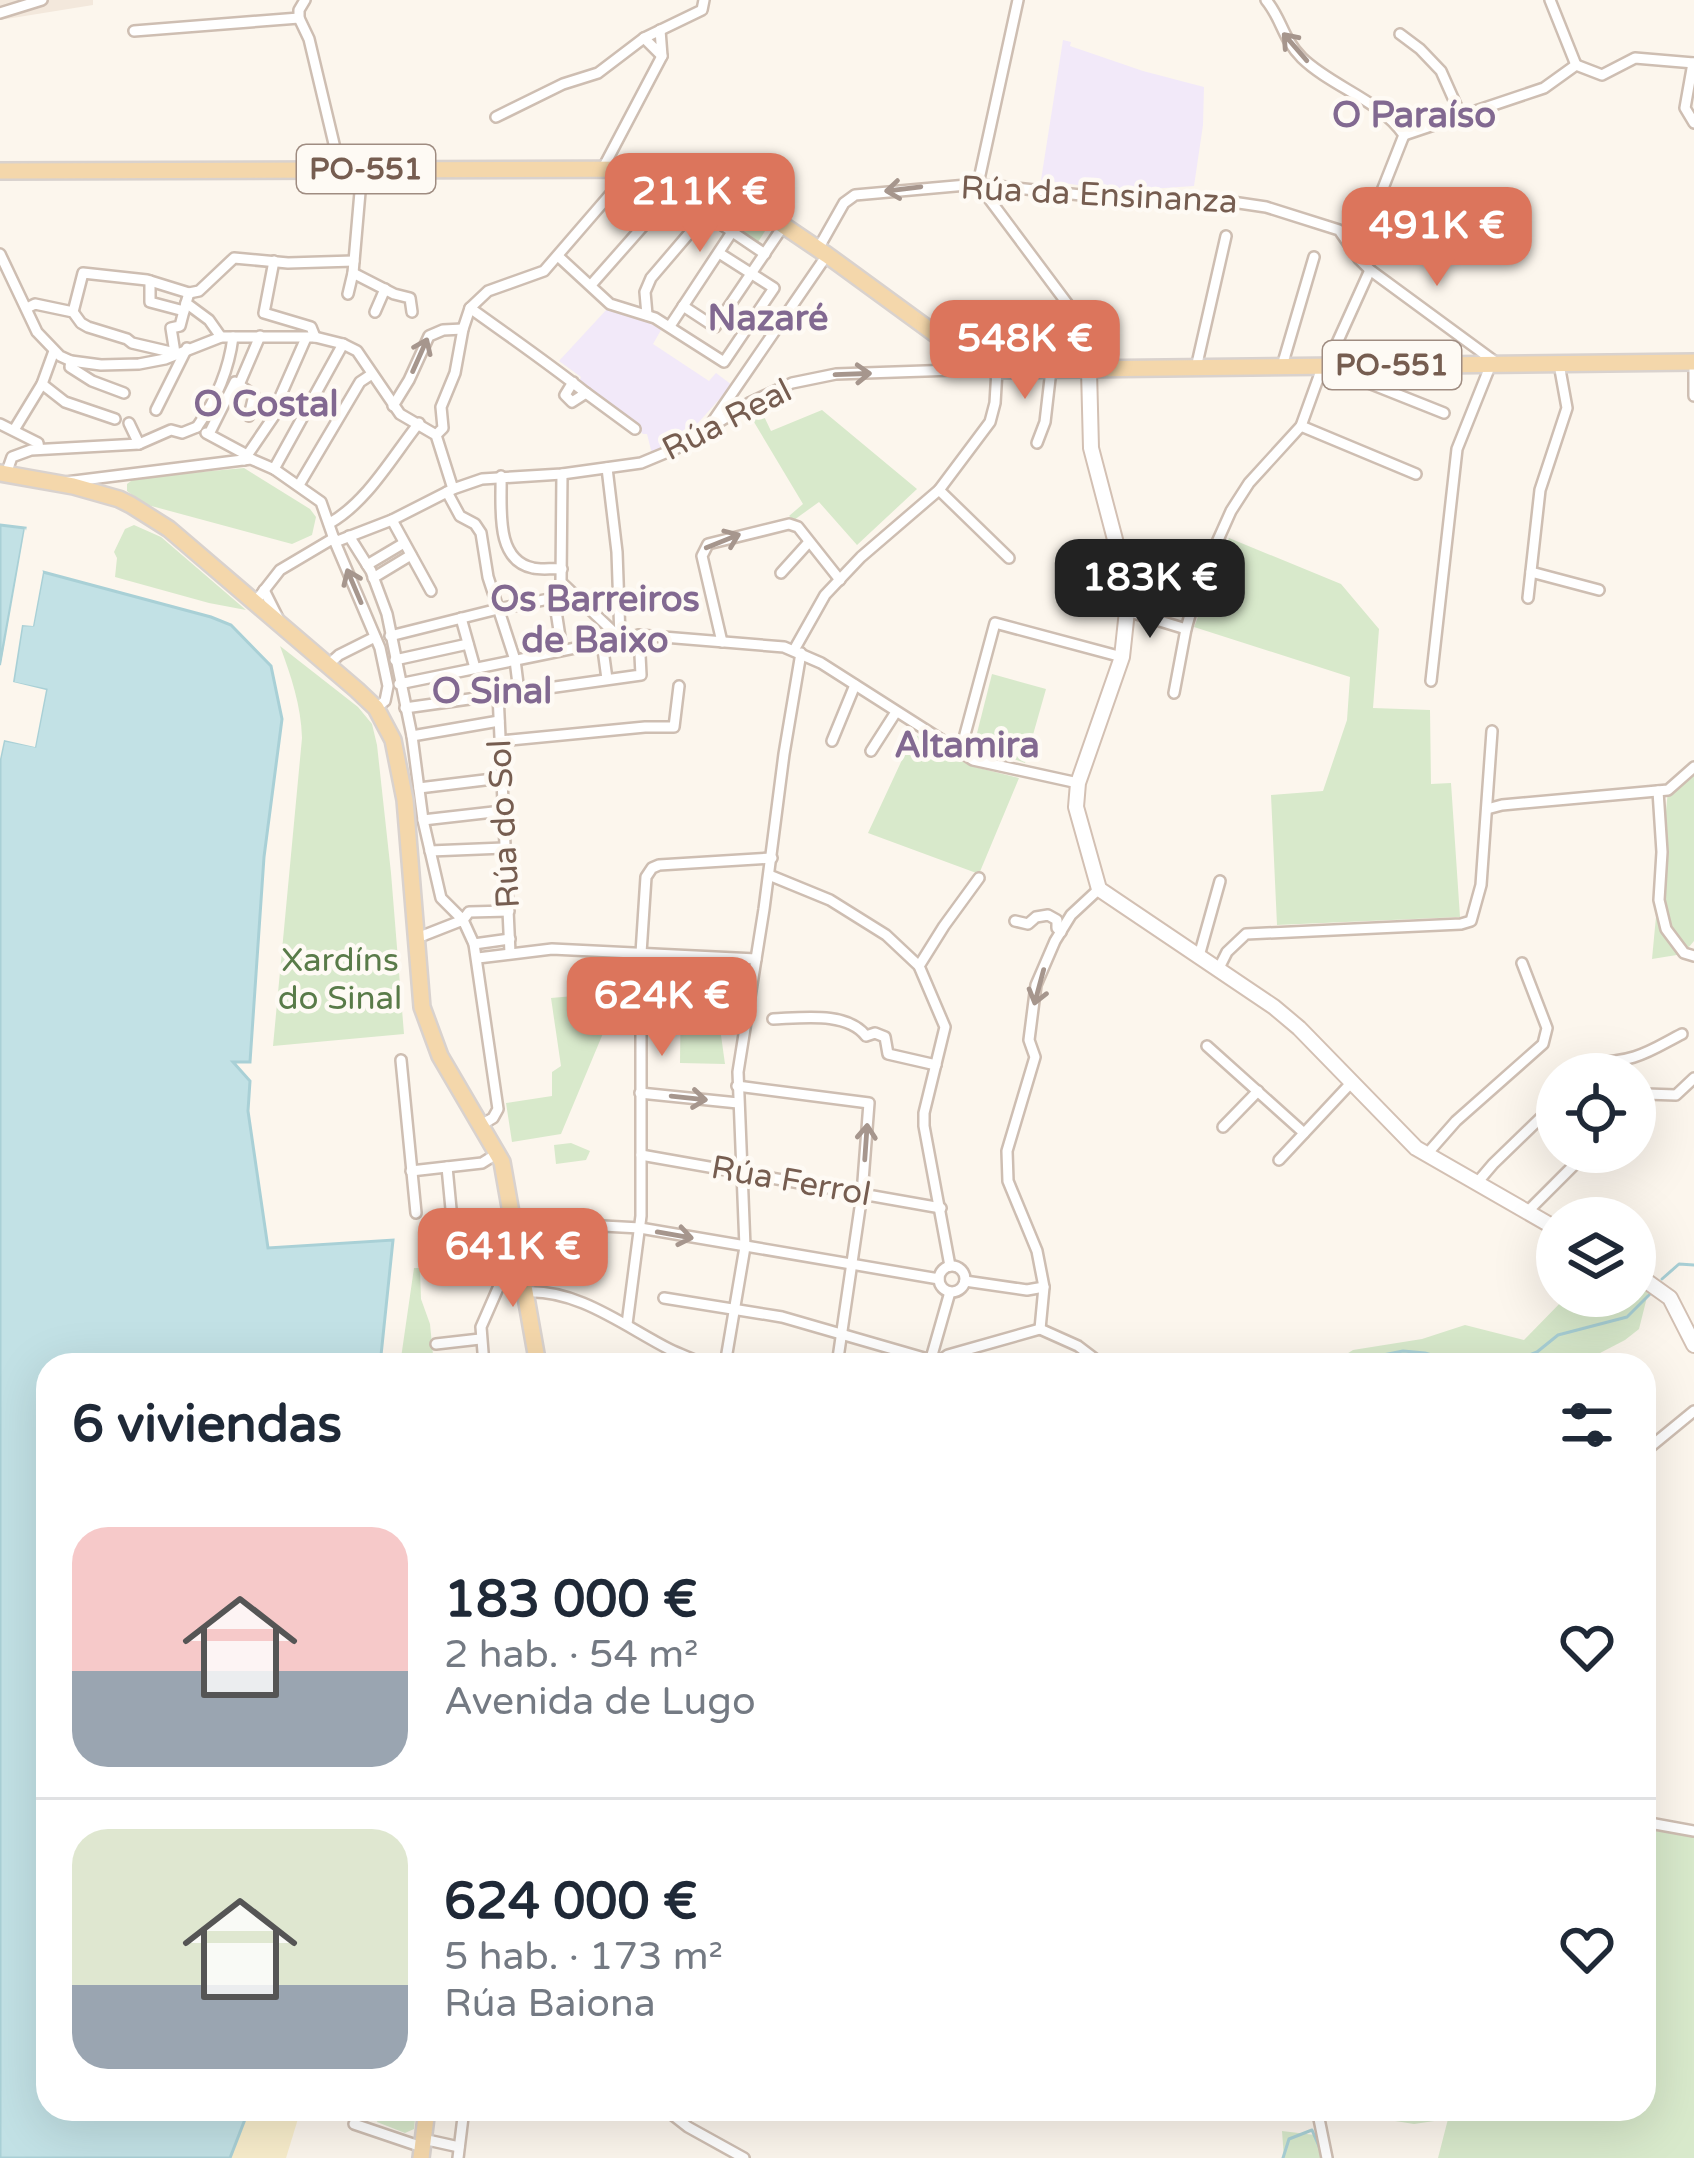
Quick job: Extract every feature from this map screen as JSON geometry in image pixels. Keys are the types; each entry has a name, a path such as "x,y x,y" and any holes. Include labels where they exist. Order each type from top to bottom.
{"main road":[{"name":"PO-551","path":"0,171 629,168 690,172 728,188 938,336 993,369 1694,362"},
{"path":"3,474 66,484 118,499 169,529 259,596 281,625 376,708 386,723 405,800 422,1007 440,1056 500,1158 536,1353"}],"street":[{"path":"0,13 42,0"},
{"path":"305,0 299,18 309,39 340,169"},
{"path":"496,117 563,84 598,73 644,38 702,10 704,0"},
{"path":"1018,0 978,184 1081,322 1097,370 1090,448 1123,570 1127,611 1122,657 1078,783 1076,807 1099,889 1274,1007 1402,1136 1536,1217"},
{"path":"1266,0 1282,33 1304,60 1405,135"},
{"path":"1550,0 1576,65 1602,75 1635,58 1694,63 1684,108 1694,123"},
{"path":"134,31 299,18"},
{"path":"602,168 660,59 660,30"},
{"path":"1400,34 1441,70 1461,116"},
{"path":"644,38 660,59"},
{"path":"1347,239 1374,211 1405,135 1544,88 1576,65"},
{"path":"436,435 443,428 441,407 455,373 470,308 488,291 535,276 559,257 629,168"},
{"path":"348,294 362,169"},
{"path":"591,285 690,172"},
{"name":"Rúa da Ensinanza","path":"707,429 730,401 823,252 844,203 855,195 978,184 1127,200 1212,199 1286,213 1339,230 1370,270 1495,364"},
{"path":"647,314 645,292 651,278 728,188"},
{"path":"706,214 764,254"},
{"path":"701,347 784,225"},
{"path":"670,326 732,232"},
{"path":"1196,368 1226,236"},
{"path":"559,257 616,307 647,314 724,362 773,288 719,253"},
{"path":"0,254 37,332 71,362 139,364 227,337 310,338 357,351 400,414 436,435 460,516 481,533 519,692"},
{"path":"1282,366 1314,257"},
{"path":"175,352 171,328 180,326 186,303 234,258 353,267 385,289 410,298 412,312"},
{"path":"245,458 276,412 310,338 311,327 265,313 274,261"},
{"path":"1174,693 1198,586 1231,511 1249,483 1301,426 1370,270"},
{"path":"74,312 82,273 150,281 227,337 230,361 210,407 197,427 182,433 171,430 155,410 187,348"},
{"path":"150,281 150,302 186,303"},
{"path":"385,289 376,309 393,309"},
{"path":"27,308 35,304 74,312 88,327 175,352"},
{"path":"683,306 715,327"},
{"path":"470,308 635,429"},
{"path":"393,406 429,336 463,329"},
{"path":"240,383 260,336"},
{"path":"274,469 344,344"},
{"path":"14,430 42,384 52,350"},
{"path":"71,362 77,372 119,391 104,423 109,446"},
{"path":"1694,362 1694,396"},
{"path":"1431,681 1457,449 1495,364"},
{"path":"1528,598 1540,490 1568,408 1559,364"},
{"path":"1351,365 1351,376 1444,413"},
{"path":"727,1353 745,1247 737,1086 798,651 825,595 939,490 989,422 995,403 993,369"},
{"name":"Rúa Real","path":"259,596 280,570 334,540 392,520 450,490 501,476 562,474 641,463 792,383 820,376 993,369"},
{"path":"1037,443 1045,422 1051,370"},
{"path":"225,372 254,395 250,412 226,400"},
{"path":"299,485 361,382 372,374"},
{"path":"209,434 236,382 240,383"},
{"path":"42,384 65,403 109,416"},
{"path":"129,423 140,444"},
{"path":"0,424 38,442 39,449"},
{"path":"330,523 359,500 418,424"},
{"path":"1301,426 1416,474"},
{"path":"197,427 245,458"},
{"path":"3,474 12,458 39,449 140,444 171,430"},
{"path":"66,484 245,458 258,460 319,499 376,639 388,686 386,700 376,708"},
{"path":"607,468 620,638"},
{"path":"562,474 562,569 554,598 562,650"},
{"path":"118,499 127,475"},
{"path":"501,476 503,543 520,563 562,569"},
{"path":"939,490 1009,558"},
{"path":"392,520 431,591"},
{"path":"722,643 702,556 714,541 782,525 798,527 840,580"},
{"path":"349,536 384,601 441,898 466,916 478,958 498,1109 494,1118 481,1125"},
{"path":"781,573 809,542"},
{"path":"367,566 404,543"},
{"path":"373,578 410,555"},
{"path":"1531,572 1599,590"},
{"path":"561,581 620,638"},
{"path":"328,664 376,639 554,598"},
{"path":"1127,611 1186,628"},
{"path":"461,618 484,696"},
{"path":"960,753 995,623 1122,657"},
{"path":"405,708 641,675 639,635"},
{"path":"399,684 639,635 798,651 973,760 1078,783"},
{"path":"602,642 607,679"},
{"path":"394,660 468,644"},
{"path":"832,741 855,685"},
{"path":"500,741 674,727 679,686"},
{"name":"Rúa do Sol","path":"498,694 510,953"},
{"path":"871,751 896,712"},
{"path":"412,736 499,721"},
{"path":"1219,968 1227,952 1246,934 1471,921 1480,885 1492,730"},
{"path":"1487,808 1668,790 1694,767"},
{"path":"419,788 501,778"},
{"path":"1658,791 1659,900 1666,929 1684,953 1694,956"},
{"path":"423,820 502,811"},
{"path":"430,851 503,848"},
{"path":"627,1324 640,1228 641,953 648,874 659,865 772,858"},
{"path":"769,875 830,900 886,935 919,966 945,1027 924,1113 950,1266"},
{"path":"919,966 979,878"},
{"path":"1199,956 1220,881"},
{"path":"1040,1329 1044,1287 1037,1251 1008,1181 1007,1151 1035,1057 1029,1040 1036,985 1071,915 1099,889"},
{"path":"417,938 466,916 509,911"},
{"path":"1015,921 1028,924 1048,915 1057,920 1061,932"},
{"path":"474,944 510,940"},
{"path":"478,958 553,949 756,959"},
{"path":"1427,1154 1456,1121 1543,1044 1547,1028 1522,963"},
{"path":"773,1019 817,1017 858,1027 866,1036 885,1037 888,1054 936,1065"},
{"path":"1647,1053 1682,1034"},
{"path":"1207,1046 1304,1132"},
{"path":"401,1060 416,1213"},
{"path":"1656,1094 1676,1095 1694,1078"},
{"path":"1279,1160 1351,1082"},
{"path":"737,1086 869,1103 862,1194 839,1353"},
{"path":"1223,1127 1258,1091"},
{"path":"640,1093 738,1103"},
{"path":"1477,1184 1536,1122"},
{"name":"Rúa Ferrol","path":"641,1155 941,1208"},
{"path":"411,1171 500,1158"},
{"path":"447,1167 451,1209"},
{"path":"1527,1212 1566,1173"},
{"path":"511,1221 640,1228 939,1279"},
{"path":"482,1353 480,1336 516,1247"},
{"path":"950,1292 940,1285 941,1272 950,1266 959,1268 965,1280"},
{"path":"965,1280 1028,1290 1044,1287"},
{"path":"950,1292 960,1289 965,1280"},
{"path":"1656,1288 1670,1298 1694,1345"},
{"path":"525,1292 561,1295 677,1353"},
{"path":"935,1353 950,1292"},
{"path":"664,1298 782,1317 900,1353"},
{"path":"955,1353 1040,1329 1087,1353"},
{"path":"436,1344 480,1336"},
{"path":"1656,1442 1694,1411"},
{"path":"1656,1824 1694,1831"},
{"path":"354,2124 422,2148 459,2152 463,2121"},
{"path":"680,2121 744,2158"},
{"path":"1320,2121 1328,2158"}],"shaded area":[{"path":"0,0 93,0 93,5 0,20"},
{"path":"1063,40 1143,71 1204,87 1194,186 1121,191 1041,180"},
{"path":"608,308 639,315 661,330 653,344 709,381 716,373 732,385 689,433 652,454 647,434 578,383 581,377 559,361"}],"green space":[{"path":"727,201 767,228 758,242 718,216"},
{"path":"759,406 771,431 822,410 917,489 857,545 819,502 794,520 789,516 803,504 748,412"},
{"path":"244,468 310,509 316,517 312,535 292,544 144,504 127,491 127,484 135,478"},
{"path":"134,525 161,537 246,610 115,577 114,552 125,529"},
{"path":"1229,538 1341,584 1379,629 1373,708 1430,710 1431,784 1451,783 1460,917 1277,925 1271,795 1323,791 1347,720 1350,677 1194,627"},
{"name":"Xardíns do Sinal","path":"280,646 358,707 372,724 391,873 404,1034 273,1046 302,738 298,702"},
{"path":"992,674 1046,689 1025,763 974,745"},
{"path":"914,734 971,766 1019,778 979,874 868,833"},
{"path":"1694,767 1694,941 1683,954 1652,959 1668,790"},
{"path":"584,980 626,983 628,1006 614,1007 561,1134 512,1142 506,1103 552,1096 552,1072 561,1066 551,998 585,995"},
{"path":"681,989 715,992 725,1064 680,1063"},
{"path":"571,1143 590,1151 586,1160 556,1164 554,1145"},
{"path":"414,1268 420,1268 421,1299 433,1353 402,1353"},
{"path":"1546,1317 1642,1317 1639,1329 1600,1353 1348,1353 1465,1325 1524,1340"},
{"path":"1656,1824 1694,1831 1694,2158 1438,2158 1447,2121 1656,2121"},
{"path":"415,2121 414,2129 405,2133 377,2122"},
{"path":"1282,2131 1323,2136 1334,2158 1284,2158"}],"sand":[{"path":"216,2121 297,2121 286,2158 201,2158"}],"water":[{"path":"0,525 25,528 0,665"},
{"path":"43,572 231,625 271,666 282,719 264,857 250,1062 233,1062 250,1081 248,1111 268,1248 393,1240 381,1353 36,1353 36,2121 244,2121 230,2158 0,2158 0,759 4,740 35,746 46,690 13,683 22,625 33,625"}],"pier":[{"path":"25,528 29,538 6,666 0,671"},
{"path":"41,566 33,626 22,625 13,682 46,690 35,747 4,740 0,759 0,735 30,740 39,694 11,689 7,683 16,623 28,619"}],"waterway":[{"path":"1662,1279 1679,1264 1694,1265"},
{"path":"1534,1353 1558,1335 1627,1317"},
{"path":"1393,1353 1425,1353"},
{"path":"1283,2158 1289,2139 1312,2130 1321,2151"}],"district":[{"name":"O Paraíso","path":"1414,115"},
{"name":"Nazaré","path":"768,318"},
{"name":"O Costal","path":"266,404"},
{"name":"Os Barreiros de Baixo","path":"595,620"},
{"name":"O Sinal","path":"492,691"},
{"name":"Altamira","path":"967,745"}]}
